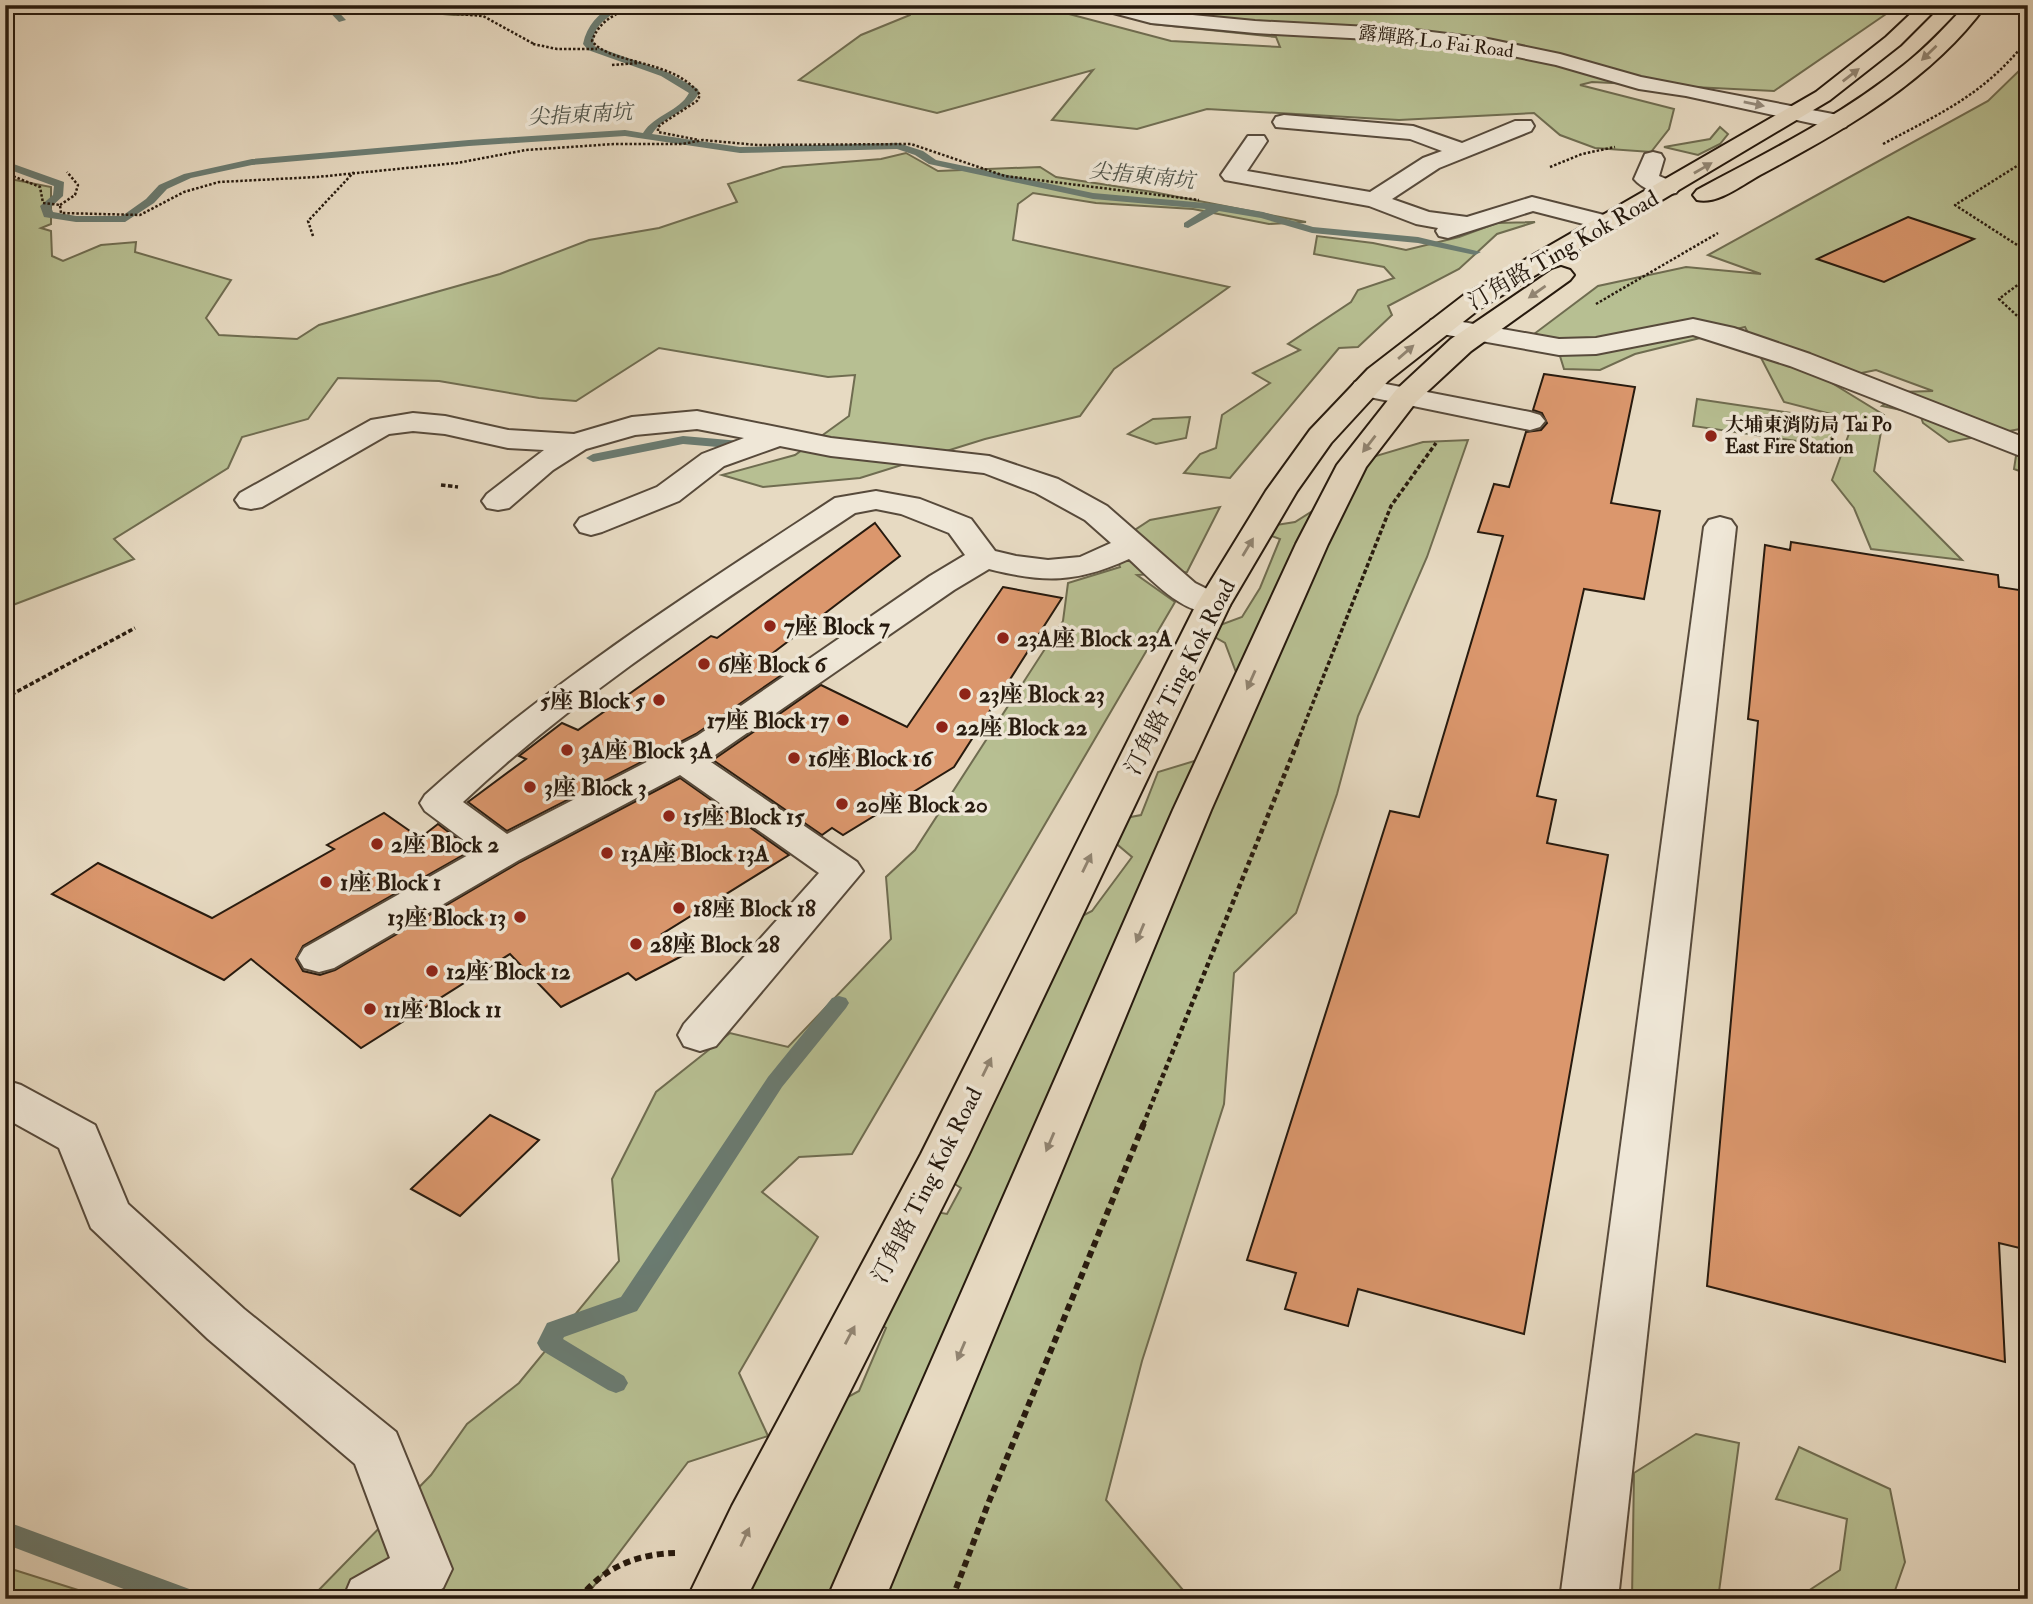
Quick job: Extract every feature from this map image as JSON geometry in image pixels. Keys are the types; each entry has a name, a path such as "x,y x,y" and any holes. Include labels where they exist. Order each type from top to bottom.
{"main road":[{"name":"汀角路 Ting Kok Road","path":"716,1599 758,1511 945,1154 1213,605 1259,527 1339,415 1364,388 1484,294 1823,96 1865,64 1923,15 1931,5"},
{"name":"汀角路 Ting Kok Road","path":"856,1599 1192,810 1312,544 1352,466 1406,396 1476,334 1564,273 1633,232 1838,122 1912,69 1977,5"}],"street":[{"name":"露輝路 Lo Fai Road","path":"1105,5 1177,19 1255,27 1407,35 1488,45 1560,60 1639,83 1794,111 1838,122"},
{"name":"露輝路 Lo Fai Road","path":"1639,83 1670,98 1808,139"},
{"path":"1284,121 1413,133 1462,150"},
{"path":"1374,200 1431,163 1523,126"},
{"path":"1256,141 1233,175 1374,200 1425,219 1471,225"},
{"path":"1653,159 1646,179 1668,188"},
{"path":"1422,230 1454,231 1532,204 1607,223"},
{"path":"1440,326 1559,347 1596,346 1693,327 1714,331 1800,360 2028,450"},
{"path":"1364,388 1530,421"},
{"path":"498,501 542,464 576,443 632,426 697,420 831,447 989,464 1047,486 1096,513 1183,590 1213,605"},
{"path":"251,500 382,426 413,422 445,425 509,439 576,443"},
{"path":"591,525 668,494 713,460 778,436"},
{"path":"505,851 439,803 482,761 561,696 846,505 876,500 909,506 960,526 985,558"},
{"path":"1589,1599 1720,527"},
{"path":"319,958 505,851 710,744 942,583 985,558 1048,570 1087,566 1133,545"},
{"path":"682,759 843,872 700,1035"},
{"path":"5,1097 78,1137 108,1215 226,1324 377,1448 423,1569 372,1599"}],"path":[{"path":"340,5 483,16 533,44 557,50 597,49 637,64 679,75 698,89 700,95 694,106 664,120 658,127 659,132 703,141"},
{"path":"597,49 592,41 598,25 617,14 646,5"},
{"path":"612,65 637,64"},
{"path":"58,205 61,213 125,216 147,213 163,202 201,185 457,163 526,150 698,141 757,145 911,144 1006,176 1203,201"},
{"path":"1547,169 1582,154 1621,146"},
{"path":"2028,159 1955,205 2028,252"},
{"path":"5,173 40,187 45,203 58,205 75,195 78,185 68,172"},
{"path":"313,236 308,221 355,172"},
{"path":"2028,277 2000,299 2028,326"},
{"path":"952,1599 988,1504 1223,931 1391,506 1436,444"},
{"path":"5,698 135,628"},
{"path":"579,1599 605,1573 632,1559 662,1552 680,1553"}],"green space":[{"path":"339,5 623,5 607,11 454,15"},
{"path":"912,5 1035,5 1171,41 1280,47 1276,37 1151,24 1162,5 1890,5 1889,12 1774,91 1592,82 1580,85 1674,109 1669,129 1651,152 1595,148 1560,135 1534,113 1399,120 1207,109 1137,129 1052,120 1093,70 937,113 799,80 861,35 910,15"},
{"path":"2028,62 2028,474 2014,469 2020,429 1949,442 1923,423 1920,414 1882,406 1900,392 1933,391 1876,370 1827,380 1884,415 1874,471 1962,560 1871,549 1854,508 1832,480 1854,420 1784,402 1745,327 1635,354 1600,370 1564,369 1559,353 1530,337 1598,286 1686,267 1761,274 1708,255 1988,101"},
{"path":"1720,127 1728,134 1720,144 1698,155 1664,147 1710,139"},
{"path":"906,153 938,171 1040,167 1056,177 1153,192 1306,222 1269,224 1193,209 1096,203 1033,193 1018,204 1013,240 1229,287 1114,369 1080,416 985,439 860,478 763,487 722,475 795,455 849,416 855,375 828,377 659,348 576,401 539,398 439,381 338,378 308,419 242,437 228,468 114,539 134,559 5,608 5,178 51,187 51,224 41,228 51,231 52,256 63,261 101,245 136,242 135,252 231,280 206,318 219,335 297,339 319,325 500,274 589,240 659,228 737,202 728,184 783,167 881,159"},
{"path":"1535,222 1497,234 1459,269 1388,306 1392,315 1358,347 1339,348 1230,478 1184,473 1200,454 1216,448 1222,415 1270,383 1253,373 1300,350 1288,344 1351,302 1358,290 1394,278 1384,267 1314,254 1317,236 1406,250 1459,237 1497,223"},
{"path":"1697,399 1833,419 1831,446 1693,426"},
{"path":"1190,417 1186,438 1156,444 1128,434 1153,419"},
{"path":"1468,440 1427,557 1358,716 1337,794 1296,913 1234,973 1224,1104 1142,1361 1106,1500 1183,1590 1180,1599 758,1599 727,1546 795,1426 859,1391 886,1328 859,1311 908,1207 947,1214 961,1188 928,1167 1051,932 1092,911 1132,857 1093,824 1141,815 1158,772 1211,756 1248,704 1225,643 1204,631 1242,617 1260,588 1280,539 1252,529 1295,522 1341,493 1369,458 1423,442"},
{"path":"1220,507 1187,572 1137,575 1175,602 852,1154 799,1157 762,1192 818,1237 739,1373 768,1436 688,1462 584,1599 310,1599 431,1475 467,1424 519,1383 619,1261 612,1179 656,1092 730,1033 788,1047 891,939 886,877 915,850 1063,621 1068,583 1120,567 1112,545 1150,520"},
{"path":"1696,1434 1739,1443 1718,1599 1632,1599 1634,1473"},
{"path":"1799,1447 1890,1489 1905,1562 1892,1599 1796,1599 1840,1570 1847,1519 1776,1499"},
{"path":"5,1567 78,1590 142,1599 5,1599"}],"building":[{"path":"1908,217 1974,239 1884,282 1817,259"},
{"path":"1544,374 1635,387 1611,503 1660,511 1644,599 1584,589 1537,796 1556,800 1547,843 1608,855 1524,1334 1358,1289 1348,1326 1285,1309 1296,1273 1247,1260 1390,811 1419,817 1503,536 1478,532 1494,484 1509,487 1526,432 1541,430 1547,423 1542,413 1533,410"},
{"path":"875,523 900,556 765,659 789,670 696,734 507,831 468,802 526,759 519,756 562,723 578,730 711,636 717,638"},
{"path":"1791,542 1998,575 1999,587 2026,591 2028,1250 1999,1243 2005,1362 1707,1286 1758,721 1748,719 1765,545 1790,550"},
{"path":"1003,587 1062,598 954,767 843,835 832,828 822,835 713,760 821,685 907,727"},
{"path":"680,778 789,855 662,934 684,955 636,980 628,973 561,1007 510,954 361,1048 251,959 224,980 52,894 98,863 212,918 334,849 327,845 384,813 420,838 438,824 472,850 303,946 296,959 303,971 320,975 335,970 520,862"},
{"path":"490,1115 539,1140 460,1216 411,1189"}],"waterway":[{"path":"327,5 342,20"},
{"path":"621,5 603,16 591,30 588,44 591,48 664,74 693,89 694,93 685,105 657,122 646,136"},
{"name":"尖指東南坑","path":"5,164 60,184 58,196 45,206 48,215 76,219 125,219 150,201 163,187 188,176 252,162 469,143 625,133 740,150 898,146 919,153 933,162 1093,196 1217,207"},
{"path":"1188,225 1217,207"},
{"path":"1217,207 1263,215 1312,230 1418,240 1475,252"},
{"path":"593,458 683,440 752,446"},
{"path":"616,1383 549,1343 555,1330 629,1304 775,1082 839,1003"},
{"path":"5,1532 183,1599"}],"place":[{"name":"大埔東消防局 Tai Po East Fire Station","path":"1711,436"},
{"name":"7座 Block 7","path":"770,626"},
{"name":"23A座 Block 23A","path":"1003,638"},
{"name":"6座 Block 6","path":"704,664"},
{"name":"23座 Block 23","path":"965,694"},
{"name":"5座 Block 5","path":"659,700"},
{"name":"17座 Block 17","path":"843,720"},
{"name":"22座 Block 22","path":"942,727"},
{"name":"3A座 Block 3A","path":"567,750"},
{"name":"16座 Block 16","path":"794,758"},
{"name":"3座 Block 3","path":"530,787"},
{"name":"20座 Block 20","path":"842,804"},
{"name":"15座 Block 15","path":"669,816"},
{"name":"2座 Block 2","path":"377,844"},
{"name":"13A座 Block 13A","path":"607,853"},
{"name":"1座 Block 1","path":"326,882"},
{"name":"18座 Block 18","path":"679,908"},
{"name":"13座 Block 13","path":"520,917"},
{"name":"28座 Block 28","path":"636,944"},
{"name":"12座 Block 12","path":"432,971"},
{"name":"11座 Block 11","path":"370,1009"}]}
